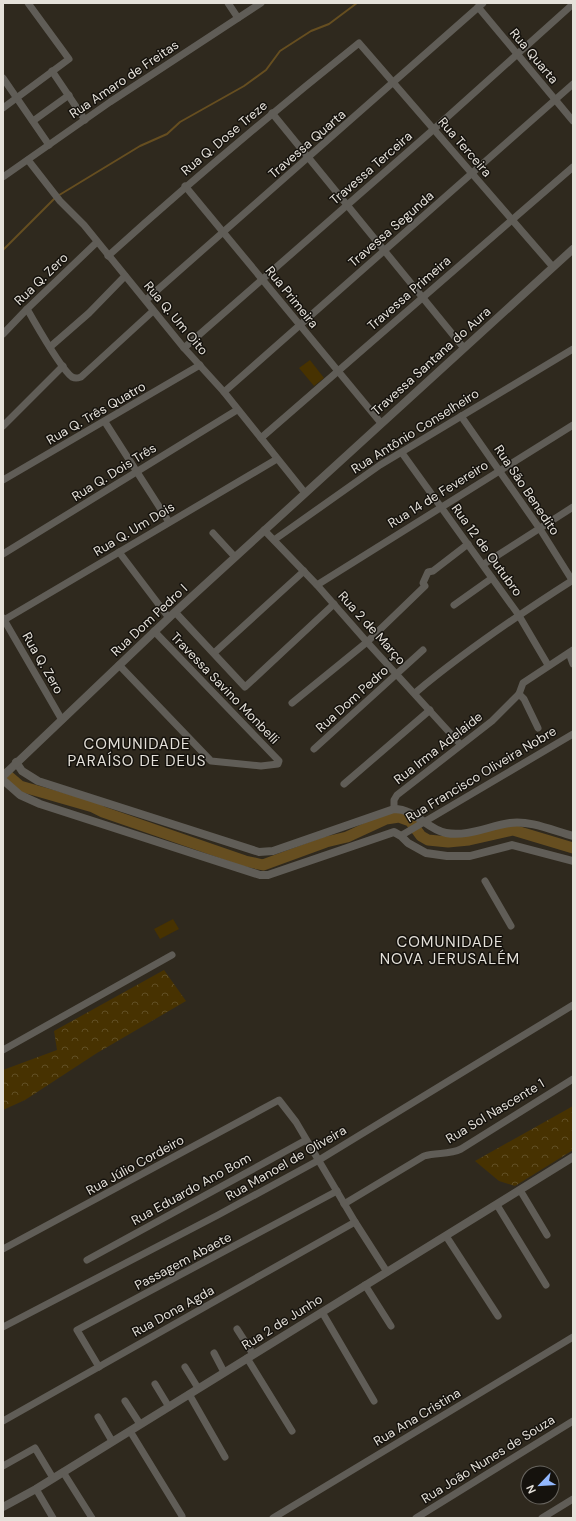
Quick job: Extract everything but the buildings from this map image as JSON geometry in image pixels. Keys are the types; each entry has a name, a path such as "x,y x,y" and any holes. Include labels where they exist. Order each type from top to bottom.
{"street":[{"path":"3,108 69,59 28,3"},
{"path":"228,3 238,18"},
{"name":"Rua Amaro de Freitas","path":"3,178 85,120 261,3"},
{"name":"Travessa Terceira","path":"184,348 434,130 516,54 573,4"},
{"name":"Rua Quarta","path":"480,5 516,54 573,121"},
{"name":"Travessa Quarta","path":"146,300 394,83 480,5"},
{"name":"Rua Terceira","path":"360,43 553,267"},
{"name":"Rua Q. Dose Treze","path":"108,256 185,186 272,113 360,43"},
{"path":"52,71 69,94 85,120"},
{"path":"3,78 49,145"},
{"name":"Travessa Segunda","path":"224,392 384,250 556,101 573,84"},
{"path":"33,121 69,94"},
{"path":"272,113 424,297 463,347"},
{"name":"Rua Q. Um Oito","path":"28,160 60,201 84,224 108,256 146,300 153,311 184,348 224,392 305,493"},
{"name":"Travessa Primeira","path":"261,438 573,166"},
{"name":"Rua Primeira","path":"185,186 337,372 381,423"},
{"name":"Rua Q. Zero","path":"3,334 97,242"},
{"name":"Travessa Santana do Aura","path":"305,493 463,347 573,249"},
{"path":"50,347 89,313 125,276"},
{"path":"27,309 63,366 72,377 76,378 81,377 153,311"},
{"name":"Rua Antônio Conselheiro","path":"274,540 342,491 461,416 573,349"},
{"name":"Rua Q. Três Quatro","path":"3,480 105,422 200,365"},
{"path":"3,426 63,366"},
{"name":"Rua Q. Dois Três","path":"3,554 237,410"},
{"name":"Rua São Benedito","path":"461,416 540,529 573,580"},
{"path":"105,422 169,522"},
{"name":"Rua 14 de Fevereiro","path":"317,585 573,425"},
{"name":"Rua 12 de Outubro","path":"402,453 484,564 492,578 518,614 548,665"},
{"name":"Rua Q. Um Dois","path":"4,619 277,459"},
{"name":"Rua Dom Pedro I","path":"3,776 154,631 305,493"},
{"path":"484,564 573,507"},
{"name":"Rua 2 de Março","path":"264,530 317,585 460,744"},
{"path":"213,533 236,557"},
{"path":"292,703 367,642 425,586 423,583 424,577 428,572 432,572 468,544"},
{"path":"119,552 168,618"},
{"path":"214,653 304,571"},
{"path":"454,605 492,578"},
{"path":"415,693 456,659 518,614 573,580"},
{"path":"175,612 245,687 334,604"},
{"name":"Rua Q. Zero","path":"4,619 62,720"},
{"name":"Travessa Savino Monbelli","path":"119,665 212,761 266,766 276,764 279,761 154,631"},
{"name":"Rua Dom Pedro","path":"314,749 423,650"},
{"path":"571,652 573,664"},
{"name":"Rua Irma Adelaide","path":"394,809 394,800 397,795 460,744 492,721 503,708 519,694 523,683 548,665 571,652"},
{"path":"519,694 524,699 538,728"},
{"path":"344,784 430,710"},
{"name":"Rua Francisco Oliveira Nobre","path":"402,836 573,734"},
{"path":"14,764 38,781 259,852 273,851 394,809 404,809 422,824 447,833 471,832 511,823 528,824 573,836"},
{"path":"3,780 20,795 40,804 260,876 268,875 394,832 408,843 433,854 447,856 470,856 512,845 573,861"},
{"path":"485,881 511,926"},
{"path":"3,1050 172,955"},
{"name":"Rua Manoel de Oliveira","path":"3,1327 218,1215 319,1160 573,1005"},
{"name":"Rua Sol Nascente 1","path":"344,1204 424,1156 449,1153 461,1149 573,1079"},
{"name":"Rua Júlio Cordeiro","path":"3,1250 278,1100 296,1122 306,1140"},
{"path":"306,1140 387,1272"},
{"name":"Rua Eduardo Ano Bom","path":"87,1260 306,1140"},
{"name":"Rua 2 de Junho","path":"3,1507 36,1489 168,1406 572,1159"},
{"path":"520,1190 547,1236"},
{"name":"Passagem Abaete","path":"99,1367 77,1330 337,1192"},
{"path":"497,1205 546,1285"},
{"name":"Rua Dona Agda","path":"3,1421 355,1222"},
{"path":"446,1236 498,1316"},
{"path":"365,1285 391,1326"},
{"path":"322,1312 374,1400"},
{"path":"237,1328 250,1356 292,1431"},
{"name":"Rua Ana Cristina","path":"273,1518 573,1336"},
{"path":"214,1353 224,1372"},
{"path":"185,1367 198,1388"},
{"path":"155,1384 168,1406"},
{"path":"189,1394 225,1457"},
{"path":"126,1401 140,1424"},
{"path":"98,1417 112,1441"},
{"name":"Rua João Nunes de Souza","path":"416,1518 573,1421"},
{"path":"130,1431 182,1516"},
{"path":"3,1466 35,1448 53,1478"},
{"path":"63,1472 92,1518"},
{"path":"36,1489 53,1518"},
{"path":"542,1518 573,1499"}],"green space":[{"path":"310,360 324,378 314,386 299,368"},
{"path":"173,919 179,929 160,939 154,929"},
{"path":"164,970 186,1001 97,1053 25,1100 3,1110 3,1070 57,1050 54,1031"},
{"path":"573,1106 573,1150 515,1186 499,1181 475,1161"}],"waterway":[{"path":"3,250 56,197 140,146 167,134 180,122 244,86 266,70 280,51 311,31 329,24 357,3"},
{"path":"6,774 20,786 93,807 103,812 245,861 263,865 326,842 347,837 386,819 399,817 410,821 421,836 428,840 448,842 469,840 513,830 573,848"}],"district":[{"name":"COMUNIDADE PARAÍSO DE DEUS","path":"137,752"},
{"name":"COMUNIDADE NOVA JERUSALÉM","path":"450,950"}]}
